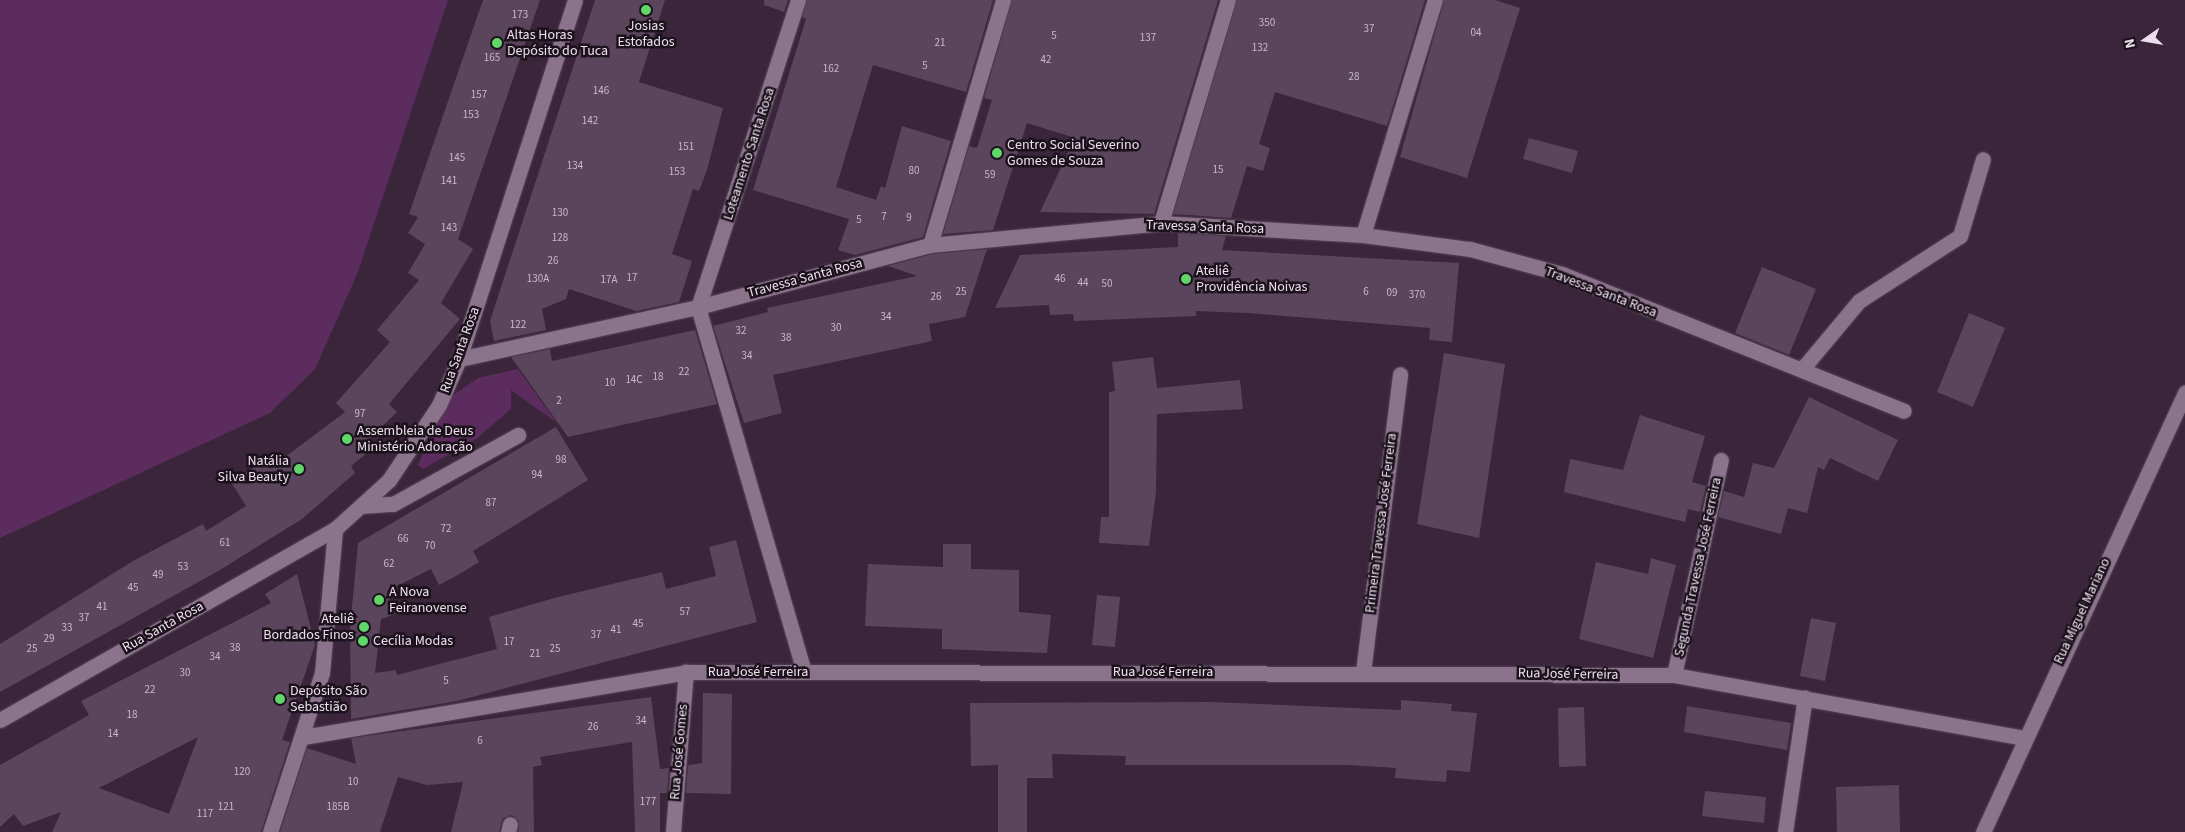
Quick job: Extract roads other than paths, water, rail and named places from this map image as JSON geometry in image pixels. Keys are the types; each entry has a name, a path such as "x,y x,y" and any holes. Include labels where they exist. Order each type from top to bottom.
{"street":[{"name":"Rua Santa Rosa","path":"0,720 336,529 361,506 414,447 459,359 575,0"},
{"name":"Loteamento Santa Rosa","path":"698,307 798,0"},
{"path":"930,245 1003,0"},
{"path":"1161,224 1228,0"},
{"path":"1363,235 1435,0"},
{"path":"1803,368 1859,301 1960,236 1983,159"},
{"name":"Travessa Santa Rosa","path":"459,359 698,307 930,245 1161,224 1363,235 1470,249 1562,274 1803,368 1904,411"},
{"path":"698,307 804,672"},
{"name":"Primeira Travessa José Ferreira","path":"1363,672 1400,374"},
{"name":"Rua Miguel Mariano","path":"1983,832 2023,738 2185,392"},
{"path":"361,506 393,504 518,434"},
{"name":"Segunda Travessa José Ferreira","path":"1674,675 1721,460"},
{"path":"270,832 303,737 322,673 336,529"},
{"name":"Rua José Ferreira","path":"303,737 686,672 1363,672 1674,675 2023,738"},
{"name":"Rua José Gomes","path":"673,832 686,672"},
{"path":"1785,832 1804,697"}],"place":[{"name":"Josias Estofados","path":"646,10"},
{"name":"Altas Horas Depósito do Tuca","path":"497,43"},
{"name":"Centro Social Severino Gomes de Souza","path":"997,153"},
{"name":"Ateliê Providência Noivas","path":"1186,279"},
{"name":"Assembleia de Deus Ministério Adoração","path":"347,439"},
{"name":"Natália Silva Beauty","path":"299,469"},
{"name":"A Nova Feiranovense","path":"379,600"},
{"name":"Ateliê Bordados Finos","path":"364,627"},
{"name":"Cecília Modas","path":"363,641"},
{"name":"Depósito São Sebastião","path":"280,699"}]}
